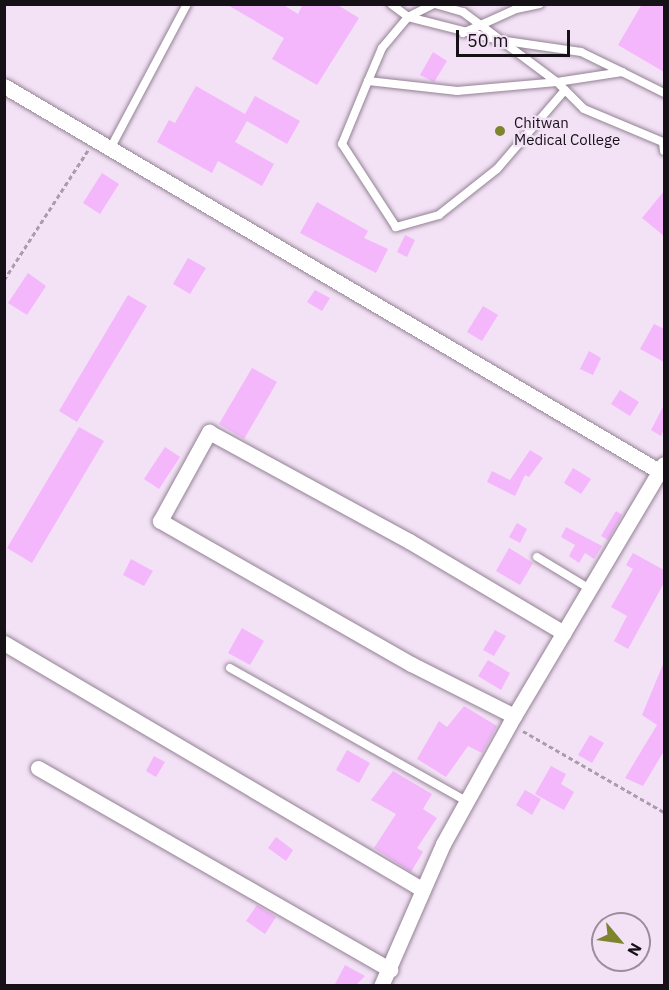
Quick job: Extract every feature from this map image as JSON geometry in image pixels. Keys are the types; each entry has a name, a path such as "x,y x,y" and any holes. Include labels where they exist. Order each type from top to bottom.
{"street":[{"path":"4,86 663,470 512,719 466,801 423,890 390,970 381,986"},
{"path":"512,719 160,521 209,432 409,541 564,633"},
{"path":"4,643 423,890"},
{"path":"38,768 390,970"}],"lane":[{"path":"111,147 187,4"},
{"path":"565,90 497,169 439,215 396,227 342,144 382,48 408,17 435,4 463,12 557,82 565,90 584,109 663,142 664,151"},
{"path":"463,33 478,24 539,4"},
{"path":"395,6 408,17 463,33 499,40 562,47 664,91"},
{"path":"368,81 457,92 557,82 622,72"},
{"path":"537,557 590,589"},
{"path":"230,668 466,801"}],"path":[{"path":"4,280 96,138"},
{"path":"512,719 664,813"}],"building":[{"path":"226,4 282,4 298,14 303,4 336,4 359,18 317,85 272,59 284,38"},
{"path":"642,4 664,4 664,72 618,45"},
{"path":"433,52 447,61 434,82 420,75"},
{"path":"196,86 245,114 255,96 300,121 287,144 247,121 235,142 274,164 262,186 218,161 212,173 157,142 169,120 175,123"},
{"path":"102,173 119,184 100,214 83,203"},
{"path":"664,191 664,236 642,218"},
{"path":"317,202 368,231 364,238 388,249 376,273 300,233"},
{"path":"405,235 415,240 407,257 397,252"},
{"path":"188,258 206,268 190,294 173,284"},
{"path":"28,273 46,286 27,315 8,303"},
{"path":"315,290 330,298 322,311 307,302"},
{"path":"128,295 147,306 77,422 59,411"},
{"path":"483,306 498,315 482,341 467,332"},
{"path":"654,324 664,329 664,362 640,349"},
{"path":"589,351 601,358 593,375 580,369"},
{"path":"252,368 277,382 244,439 219,424"},
{"path":"620,390 639,402 630,416 611,404"},
{"path":"664,405 664,429 661,436 651,430"},
{"path":"79,427 104,441 32,563 7,548"},
{"path":"165,447 180,457 159,489 144,479"},
{"path":"530,450 543,458 529,477 525,475 515,496 487,482 492,471 510,480"},
{"path":"573,468 591,479 581,494 564,483"},
{"path":"616,511 622,515 608,540 601,536"},
{"path":"517,523 527,529 520,543 509,537"},
{"path":"566,527 602,546 594,559 585,553 579,563 569,556 575,545 561,537"},
{"path":"509,548 533,563 520,585 496,571"},
{"path":"633,553 664,570 664,583 628,649 614,641 627,616 611,607 633,569 626,565"},
{"path":"131,559 153,571 144,586 123,575"},
{"path":"242,628 264,641 250,665 228,653"},
{"path":"495,630 506,636 494,656 483,650"},
{"path":"488,660 510,673 501,690 478,676"},
{"path":"664,662 664,751 643,786 625,778 657,725 642,715"},
{"path":"464,706 497,726 482,753 468,746 446,777 417,759 439,721 447,727"},
{"path":"590,735 604,743 592,763 578,755"},
{"path":"347,750 370,763 359,783 336,770"},
{"path":"154,756 165,762 156,777 146,771"},
{"path":"551,766 566,774 561,784 574,792 564,810 535,794"},
{"path":"393,771 432,794 423,809 437,818 417,848 423,852 411,872 374,848 396,814 371,800"},
{"path":"525,790 541,799 532,815 516,805"},
{"path":"276,837 293,850 286,861 268,848"},
{"path":"257,905 276,917 265,934 246,921"},
{"path":"345,965 365,976 355,986 334,986"}],"place":[{"name":"Chitwan Medical College","path":"500,131"}]}
